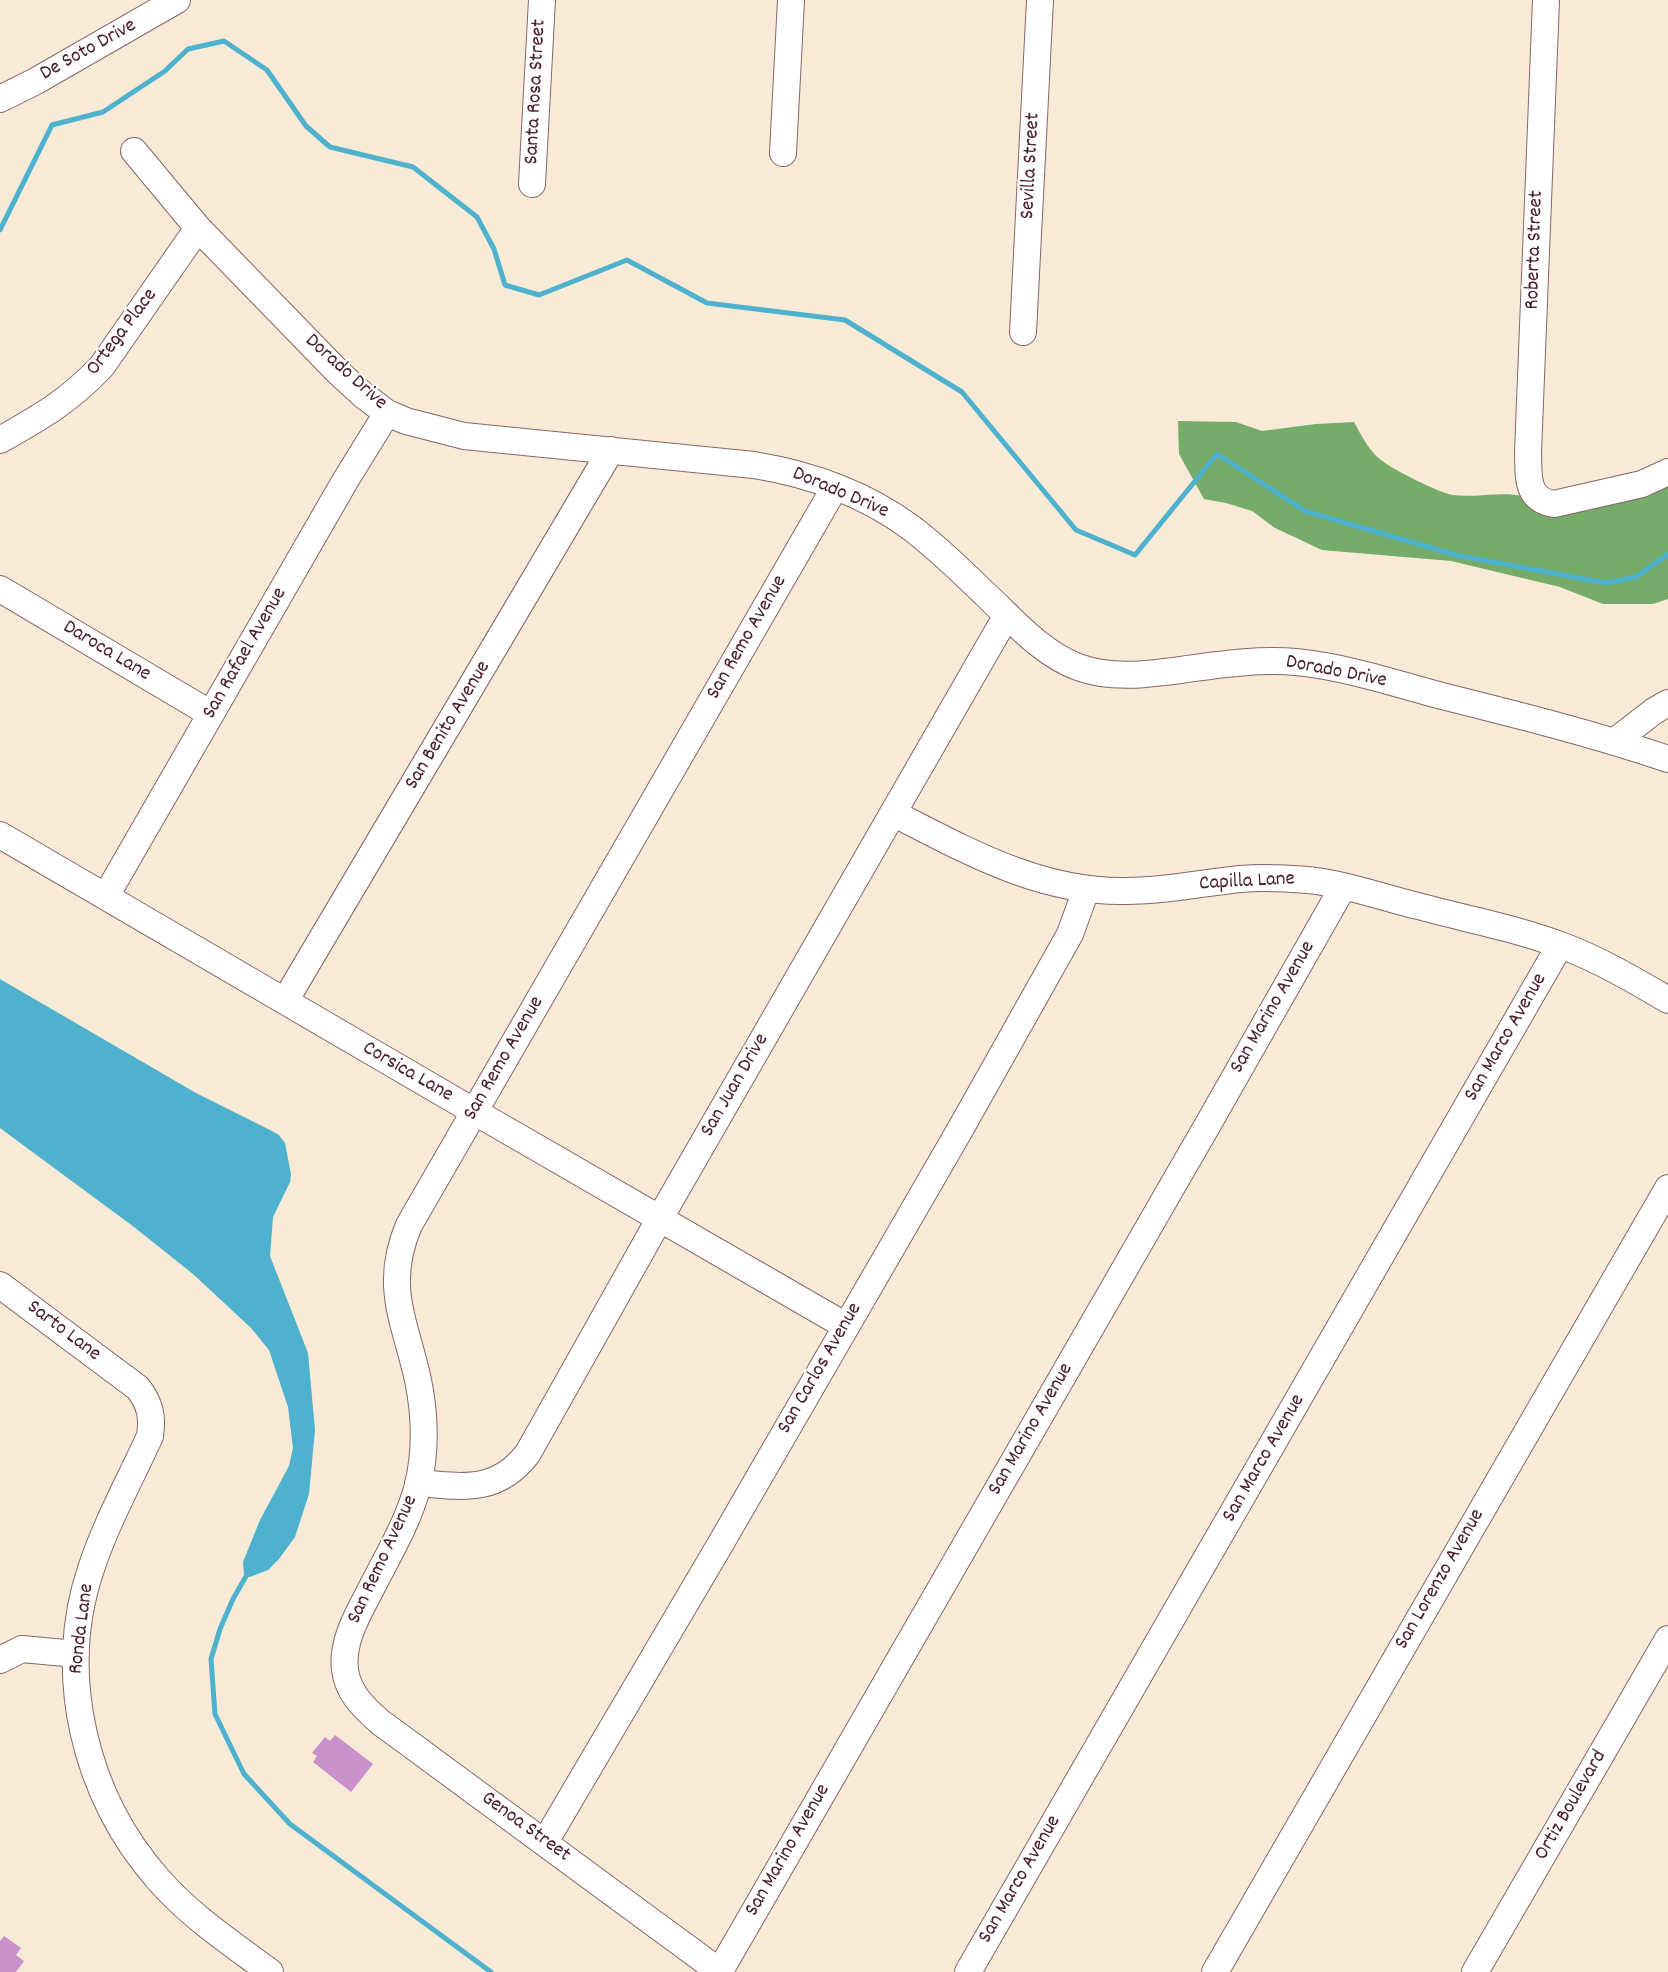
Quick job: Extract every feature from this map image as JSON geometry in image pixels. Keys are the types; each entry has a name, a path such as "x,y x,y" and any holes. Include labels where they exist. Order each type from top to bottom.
{"street":[{"name":"De Soto Drive","path":"0,99 36,81 177,0"},
{"name":"Santa Rosa Street","path":"532,184 542,0"},
{"path":"783,153 791,0"},
{"name":"Sevilla Street","path":"1023,332 1040,0"},
{"name":"Roberta Street","path":"1546,0 1528,452 1532,490 1537,498 1554,504 1642,484 1668,472"},
{"name":"Dorado Drive","path":"134,151 198,228 338,372 363,396 387,413 406,421 464,436 766,467 797,474 835,487 888,512 912,528 1037,642 1057,657 1077,667 1096,672 1134,675 1249,662 1297,662 1347,671 1614,742 1668,759"},
{"name":"Ortega Place","path":"0,440 54,409 78,390 102,366 198,228"},
{"name":"San Rafael Avenue","path":"106,896 387,413"},
{"name":"San Benito Avenue","path":"285,1001 611,450"},
{"name":"San Remo Avenue","path":"345,1671 346,1646 354,1624 403,1527 418,1483 423,1439 422,1404 396,1288 399,1251 409,1225 835,487"},
{"name":"Daroca Lane","path":"0,589 211,714"},
{"name":"San Juan Drive","path":"418,1483 452,1486 479,1485 501,1478 519,1465 532,1446 660,1218 1007,615"},
{"path":"1614,742 1668,703"},
{"name":"Capilla Lane","path":"893,813 998,865 1054,883 1086,890 1164,889 1258,878 1308,880 1343,887 1560,945 1606,965 1668,1000"},
{"name":"Corsica Lane","path":"0,835 846,1326"},
{"name":"San Marino Avenue","path":"720,1972 1196,1147 1343,887"},
{"name":"San Carlos Avenue","path":"545,1842 846,1326 1070,934 1086,890"},
{"name":"San Marco Avenue","path":"968,1972 1271,1450 1560,945"},
{"name":"San Lorenzo Avenue","path":"1215,1972 1668,1188"},
{"name":"Sarto Lane","path":"0,1284 126,1379"},
{"name":"Ronda Lane","path":"126,1379 146,1398 152,1420 150,1436 106,1528 90,1570 81,1606 76,1654 77,1694 86,1745 103,1793 125,1834 158,1880 197,1918 270,1972"},
{"name":"Ortiz Boulevard","path":"1475,1972 1668,1640"},
{"path":"0,1660 22,1649 76,1654"},
{"name":"Genoa Street","path":"345,1671 354,1695 362,1706 380,1722 720,1972"}],"green space":[{"path":"1178,421 1236,422 1262,431 1354,422 1377,456 1416,480 1453,495 1523,496 1524,501 1535,512 1668,483 1668,599 1653,604 1603,604 1560,587 1451,561 1322,550 1275,528 1252,511 1204,499 1179,454"}],"water":[{"path":"0,979 196,1093 279,1135 285,1143 291,1174 290,1182 273,1217 270,1256 308,1353 315,1430 309,1494 295,1537 268,1570 250,1577 244,1575 243,1562 260,1520 289,1466 293,1448 288,1407 269,1350 251,1328 193,1274 134,1227 0,1128"}],"building":[{"path":"335,1735 373,1764 351,1792 313,1762 317,1756 312,1753 325,1737 330,1741"},
{"path":"4,1936 21,1948 16,1955 24,1961 16,1972 0,1972 0,1941"}],"waterway":[{"path":"0,230 52,125 103,112 165,71 188,49 224,41 267,70 306,126 330,147 413,167 477,217 494,249 505,285 539,295 627,260 707,303 845,320 962,392 1076,530 1135,555 1217,454 1305,511 1456,555 1606,583 1636,577 1668,554"},
{"path":"249,1571 220,1629 211,1659 215,1714 244,1774 290,1824 491,1972"}]}
